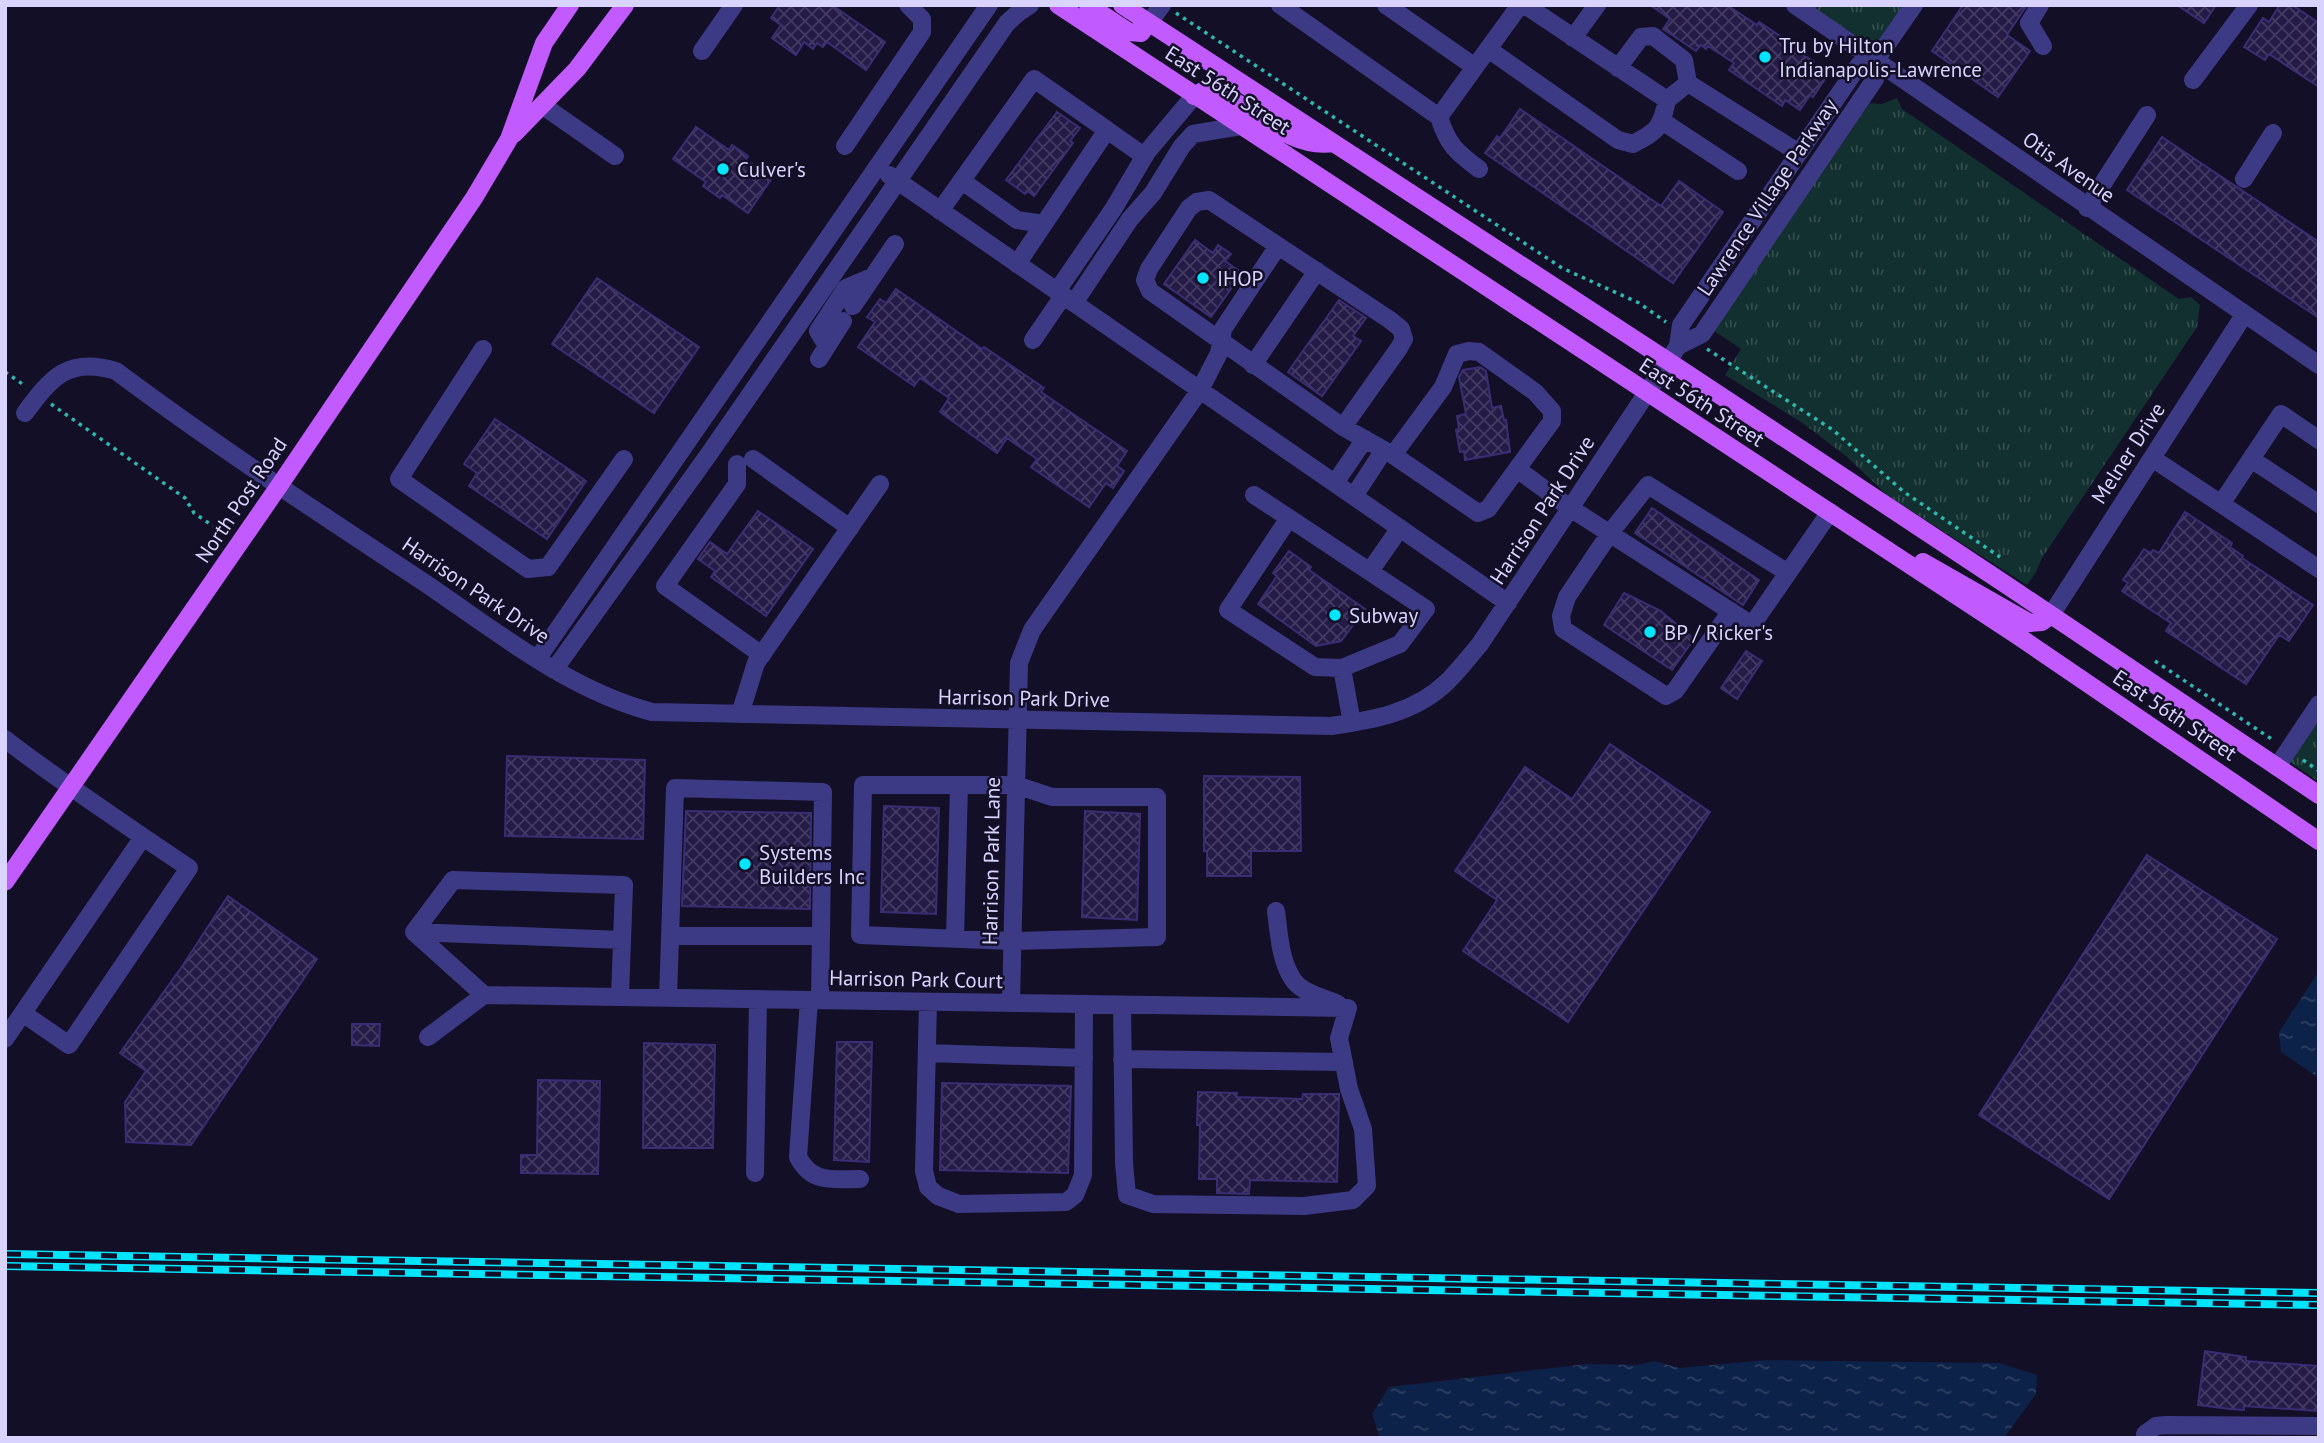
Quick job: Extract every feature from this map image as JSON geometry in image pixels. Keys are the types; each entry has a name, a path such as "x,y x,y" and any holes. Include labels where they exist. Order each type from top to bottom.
{"main road":[{"name":"North Post Road","path":"5,883 474,198 509,139 544,43 570,5"},
{"name":"North Post Road","path":"509,139 577,69 625,5"},
{"name":"East 56th Street","path":"1058,5 1830,512 2319,841"},
{"path":"1088,5 1132,33 1142,33 1149,23"},
{"name":"East 56th Street","path":"1122,5 1669,360 2319,795"},
{"path":"1194,96 1206,89 1212,89 1286,133 1313,144 1333,144"},
{"path":"1848,524 1956,579 2024,621 2035,624 2051,615"}],"street":[{"path":"702,51 734,5"},
{"path":"845,146 922,32 922,19 908,5"},
{"path":"538,659 989,5"},
{"path":"554,670 633,561 1007,23 1030,5"},
{"path":"1280,5 1439,117 1453,149 1479,169"},
{"path":"1386,5 1475,67"},
{"path":"1439,117 1522,5 1667,100"},
{"path":"1573,38 1597,5"},
{"name":"Otis Avenue","path":"1795,5 2319,365"},
{"name":"Lawrence Village Parkway","path":"1669,360 1702,334 1875,79 1875,61 1914,5"},
{"path":"2040,5 2029,23 2043,46"},
{"path":"2193,80 2249,5"},
{"path":"1149,23 1168,8"},
{"path":"1618,68 1641,37 1653,36 1684,60 1688,83 1799,153"},
{"path":"1488,49 1618,140 1633,144 1654,133 1662,121 1667,100 1688,83"},
{"name":"Lawrence Village Parkway","path":"1669,360 1681,325 1799,153 1860,65 1875,61"},
{"path":"940,211 1034,79 1144,156"},
{"path":"1065,297 1144,156 1194,96"},
{"path":"542,105 615,156"},
{"path":"2087,208 2147,115"},
{"path":"1662,121 1738,171"},
{"path":"1033,340 1065,297 1153,193 1182,146 1193,134 1241,126"},
{"path":"1017,264 1107,130"},
{"path":"2244,179 2273,133"},
{"path":"877,167 1508,603"},
{"path":"962,181 1017,220 1043,224"},
{"path":"1343,427 1404,339 1401,329 1209,200 1197,202 1189,208 1149,269 1145,280 1150,291 1343,427 1389,452 1478,513 1488,509 1552,421 1552,411 1535,392 1479,352 1457,354 1443,387 1389,452 1354,496"},
{"path":"872,277 846,288 818,331 823,353 895,244"},
{"name":"Harrison Park Lane","path":"1012,1003 1019,663 1032,630 1200,390 1222,343 1223,329 1278,246"},
{"path":"1253,365 1317,271"},
{"name":"Melner Drive","path":"2051,615 2244,316"},
{"path":"483,349 399,479 528,569 548,568 624,459"},
{"name":"Harrison Park Drive","path":"25,413 47,383 62,372 80,366 116,371 279,486 554,670 604,696 652,712 1331,726 1403,711 1439,689 1480,644 1669,360"},
{"path":"2221,504 2281,414 2319,440"},
{"path":"1335,483 1365,439"},
{"path":"2152,458 2319,569"},
{"path":"2251,459 2319,504"},
{"path":"762,654 665,586 737,484 745,461 850,528"},
{"path":"1517,469 1570,508 1752,625 1830,512"},
{"path":"740,714 756,663 880,484"},
{"path":"1731,611 1675,691 1666,696 1563,629 1561,616 1567,597 1610,533 1648,485 1788,573"},
{"path":"1254,495 1289,518 1426,609 1400,645 1342,668 1315,667 1228,610 1289,518"},
{"path":"1370,572 1400,528"},
{"path":"1342,668 1352,723"},
{"path":"2277,767 2319,704"},
{"path":"5,740 50,774 189,868 69,1045 23,1014"},
{"path":"863,785 1016,785 1052,797 1157,797 1157,937 1012,941 860,934 863,785"},
{"path":"955,939 959,785"},
{"path":"668,998 675,788 823,792 821,936 798,1157 804,1169 822,1179 860,1179"},
{"path":"5,1039 143,837"},
{"path":"414,932 453,880 624,885 620,997"},
{"path":"1122,1005 1124,1163 1127,1195 1153,1204 1304,1206 1353,1200 1367,1186 1363,1129 1349,1089 1339,1038 1348,1008 1307,991 1294,982 1284,958 1276,911"},
{"path":"414,932 622,940"},
{"path":"414,932 484,995 428,1037"},
{"path":"670,936 821,936"},
{"name":"Harrison Park Court","path":"484,995 1348,1008"},
{"path":"755,1173 758,999"},
{"path":"928,1002 924,1171 928,1187 938,1196 959,1204 1066,1202 1075,1195 1083,1175 1084,1004"},
{"path":"926,1054 1084,1058"},
{"path":"1122,1059 1344,1062"},
{"path":"2145,1434 2155,1426 2165,1425 2319,1426"}],"path":[{"path":"1168,8 1562,268 1639,303"},
{"path":"1725,361 1833,430 1904,492 2005,560"},
{"path":"5,372 32,390"},
{"path":"50,403 185,498 194,513 213,526"},
{"path":"2152,659 2319,771"}],"green space":[{"path":"1795,5 1914,5 1875,61"},
{"path":"1897,98 1902,109 2179,299 2191,297 2200,305 2197,327 2042,558 2027,585 1888,496 1847,457 1804,424 1725,375 1741,349 1713,330 1870,103 1882,104"},
{"path":"2319,714 2319,782 2287,760"}],"water":[{"path":"2319,971 2319,1078 2281,1052 2279,1032"},
{"path":"1766,1360 1999,1363 2037,1375 2036,1394 2004,1438 1380,1438 1372,1414 1389,1387 1587,1364 1637,1365 1654,1361 1679,1368"}],"building":[{"path":"780,5 832,5 885,42 866,70 827,42 823,47 817,43 813,49 804,42 796,55 772,38 781,25 771,18"},
{"name":"Tru by Hilton Indianapolis-Lawrence","path":"1650,5 1727,5 1792,44 1790,46 1814,62 1812,65 1827,76 1800,110 1785,100 1782,106 1729,70 1734,63 1708,46 1706,49 1701,45 1696,51 1663,29 1670,19"},
{"path":"1963,5 2027,5 2007,35 2030,51 1998,97 1932,51"},
{"path":"2177,5 2216,5 2204,23"},
{"path":"2280,5 2292,5 2319,23 2319,87 2269,54 2265,60 2244,47 2263,18 2269,22"},
{"path":"1520,109 1661,206 1679,181 1723,212 1673,283 1485,153 1497,136 1500,138"},
{"path":"1057,112 1080,128 1070,141 1073,143 1034,196 1028,191 1025,194 1006,180"},
{"name":"Culver's","path":"696,127 729,150 732,145 748,156 746,160 772,178 748,213 703,186 706,182 673,159"},
{"path":"2162,137 2319,242 2319,318 2127,190"},
{"name":"IHOP","path":"1195,240 1213,253 1218,245 1231,254 1225,261 1242,273 1211,317 1164,284"},
{"path":"597,278 699,347 654,413 552,344"},
{"path":"896,289 1044,388 1041,392 1127,451 1117,466 1124,471 1113,488 1106,483 1089,507 1031,467 1037,459 1007,438 997,453 940,412 949,398 920,378 914,386 858,347 875,322 867,317 880,299 886,303"},
{"path":"1339,300 1366,318 1353,336 1361,341 1322,396 1288,372"},
{"path":"1480,367 1486,371 1492,408 1501,406 1506,420 1510,452 1465,460 1464,451 1460,452 1456,430 1459,429 1457,416 1466,414 1459,377 1463,370"},
{"path":"495,419 586,481 547,539 469,486 477,473 464,464"},
{"path":"1652,508 1759,580 1743,605 1635,533"},
{"path":"758,511 813,549 766,616 711,577 715,571 698,559 710,542 727,554"},
{"path":"2185,512 2232,543 2230,547 2243,556 2242,558 2313,605 2289,641 2279,635 2246,684 2166,631 2171,623 2122,591 2128,583 2123,580 2144,549 2159,553"},
{"path":"1289,551 1311,567 1309,570 1365,609 1341,641 1316,646 1258,604 1277,576 1273,573"},
{"name":"BP / Ricker's","path":"1624,593 1661,611 1694,639 1672,670 1604,625"},
{"path":"1746,651 1762,661 1737,699 1721,688"},
{"path":"1610,744 1710,812 1568,1022 1463,951 1497,900 1455,871 1525,767 1572,799"},
{"path":"507,756 645,760 643,839 505,836"},
{"path":"1204,776 1300,777 1301,851 1251,851 1251,876 1207,876 1207,851 1204,851"},
{"path":"884,806 939,808 936,914 881,912"},
{"path":"686,811 811,813 810,909 682,906"},
{"path":"1085,811 1140,814 1137,920 1082,917"},
{"path":"2147,855 2277,939 2109,1199 1979,1115"},
{"path":"228,896 317,959 191,1145 126,1142 125,1102 146,1071 120,1053"},
{"path":"352,1024 380,1024 379,1046 352,1045"},
{"path":"837,1042 872,1042 869,1162 834,1160"},
{"path":"644,1043 715,1045 713,1148 643,1148"},
{"path":"538,1080 600,1081 598,1174 521,1173 521,1155 537,1155"},
{"path":"942,1083 1071,1086 1068,1173 940,1170"},
{"path":"1198,1092 1237,1093 1236,1097 1302,1099 1303,1094 1339,1094 1337,1182 1250,1180 1249,1194 1217,1193 1217,1179 1199,1179"},
{"path":"2205,1351 2246,1357 2246,1361 2318,1366 2318,1411 2244,1406 2244,1410 2198,1405"}],"railway":[{"path":"5,1254 2319,1293"},
{"path":"5,1266 2319,1305"}],"place":[{"name":"Tru by Hilton Indianapolis-Lawrence","path":"1765,57"},
{"name":"Culver's","path":"723,169"},
{"name":"IHOP","path":"1203,278"},
{"name":"Subway","path":"1335,615"},
{"name":"BP / Ricker's","path":"1650,632"},
{"name":"Systems Builders Inc","path":"745,864"}]}
